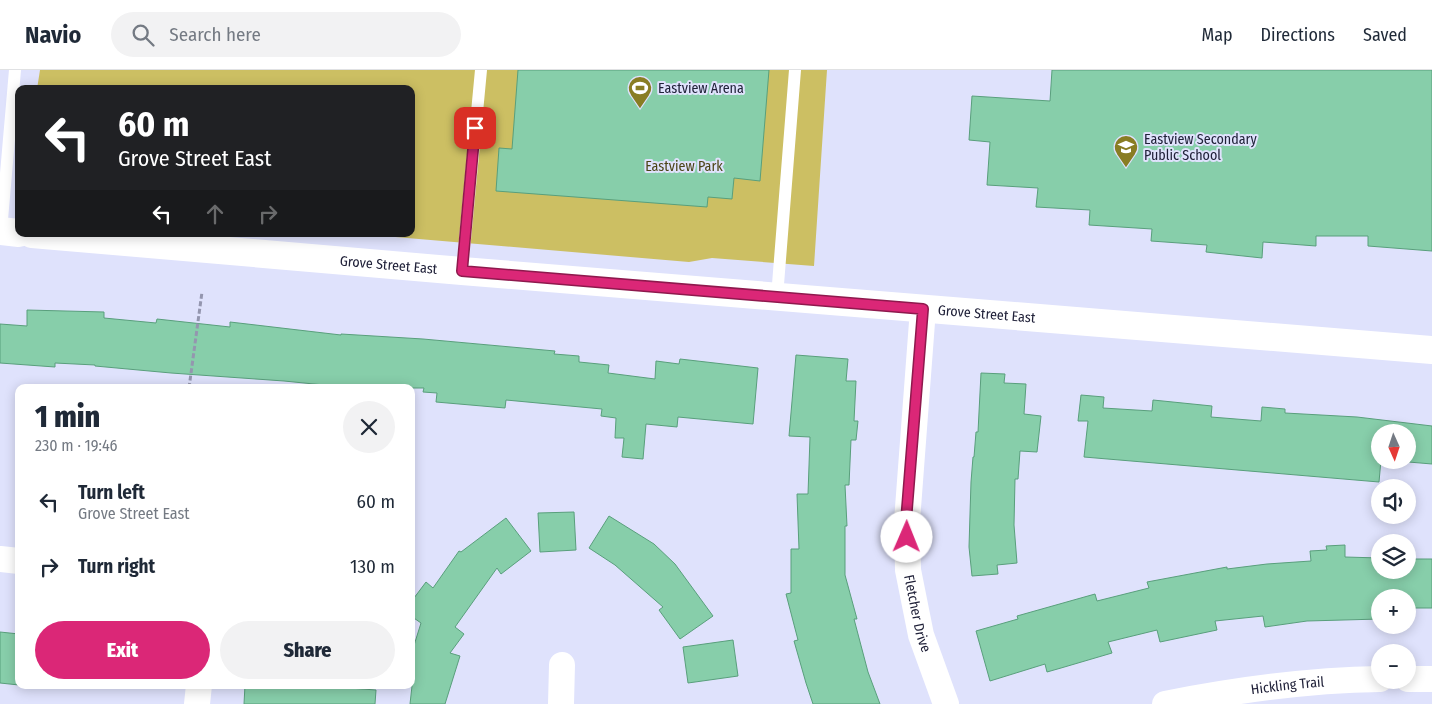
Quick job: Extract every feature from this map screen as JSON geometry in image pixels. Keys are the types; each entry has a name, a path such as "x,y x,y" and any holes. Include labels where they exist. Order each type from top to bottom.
{"street":[{"name":"Grove Street East","path":"67,237 1432,350"},
{"name":"Fletcher Drive","path":"923,309 906,521 908,570 913,604 921,636 946,704"},
{"path":"0,559 15,561"},
{"path":"561,704 562,665"},
{"path":"1416,679 1432,679"},
{"name":"Hickling Trail","path":"1165,704 1281,685 1371,680"},
{"path":"197,704 199,689"}],"lane":[{"path":"7,232 15,70"},
{"path":"462,271 481,70"},
{"path":"777,297 795,70"}],"path":[{"path":"190,384 202,292"}],"green space":[{"name":"Eastview Park","path":"40,70 827,70 814,266 712,258 689,262 395,237 415,237 415,85 38,85"}],"building":[{"name":"Eastview Arena","path":"518,70 769,70 760,181 734,178 732,199 708,197 707,207 496,191 499,148 512,149"},
{"path":"1052,70 1432,70 1432,251 1368,246 1368,236 1316,236 1316,246 1263,242 1262,258 1206,252 1207,245 1151,241 1152,229 1089,225 1090,210 1036,207 1038,188 987,185 990,142 969,140 972,96 1050,101"},
{"path":"27,310 104,312 104,318 156,323 157,319 230,327 230,322 341,335 423,339 555,351 554,354 579,356 579,362 609,365 608,373 655,379 656,361 679,364 680,359 758,368 753,424 678,417 677,427 646,424 643,459 622,457 624,438 615,438 616,418 601,416 602,409 506,400 505,408 436,402 437,393 423,392 424,388 415,388 415,384 314,384 95,365 55,363 55,367 0,363 0,324 27,326"},
{"path":"796,355 848,359 846,381 856,381 854,421 858,421 856,440 851,440 849,485 845,485 847,526 845,526 845,575 857,619 854,619 868,672 880,704 813,704 794,641 798,640 786,594 791,593 791,549 799,549 797,494 808,494 810,437 789,436"},
{"path":"981,373 1005,374 1004,383 1026,384 1024,414 1041,416 1037,452 1020,451 1018,479 1015,479 1014,525 1017,563 997,565 998,574 972,576 969,547 971,482 976,432 978,432"},
{"path":"1081,395 1104,397 1103,408 1152,411 1153,400 1212,406 1211,417 1261,421 1262,407 1285,409 1285,413 1357,417 1415,424 1371,424 1371,469 1380,469 1379,479 1371,479 1371,481 1084,457 1088,421 1078,421"},
{"path":"1416,424 1432,426 1432,464 1416,463"},
{"path":"574,512 576,550 540,552 538,513"},
{"path":"609,516 654,544 675,564 713,616 680,639 659,610 663,607 615,565 589,548"},
{"path":"506,518 531,551 501,574 497,568 455,627 464,634 450,653 460,656 445,704 410,704 412,689 415,689 415,642 421,623 415,619 415,597 426,582 433,588 459,551 461,552"},
{"path":"1345,545 1345,557 1371,558 1371,579 1416,579 1416,559 1432,559 1432,608 1416,608 1416,589 1371,589 1371,619 1307,621 1265,627 1263,616 1215,621 1217,630 1160,642 1157,630 1108,642 1112,653 1047,672 1045,664 990,681 976,631 1018,619 1017,616 1095,594 1097,601 1149,588 1147,582 1227,567 1227,569 1311,561 1310,551 1327,550 1326,546"},
{"path":"0,632 15,634 15,685 0,683"},
{"path":"733,640 738,676 688,683 683,647"},
{"path":"245,689 376,690 375,704 244,704"}],"place":[{"name":"Eastview Arena","path":"640,109"},
{"name":"Eastview Secondary Public School","path":"1126,168"}],"route":[{"path":"475,128 462,271 923,309 906,521 907,537"}]}
